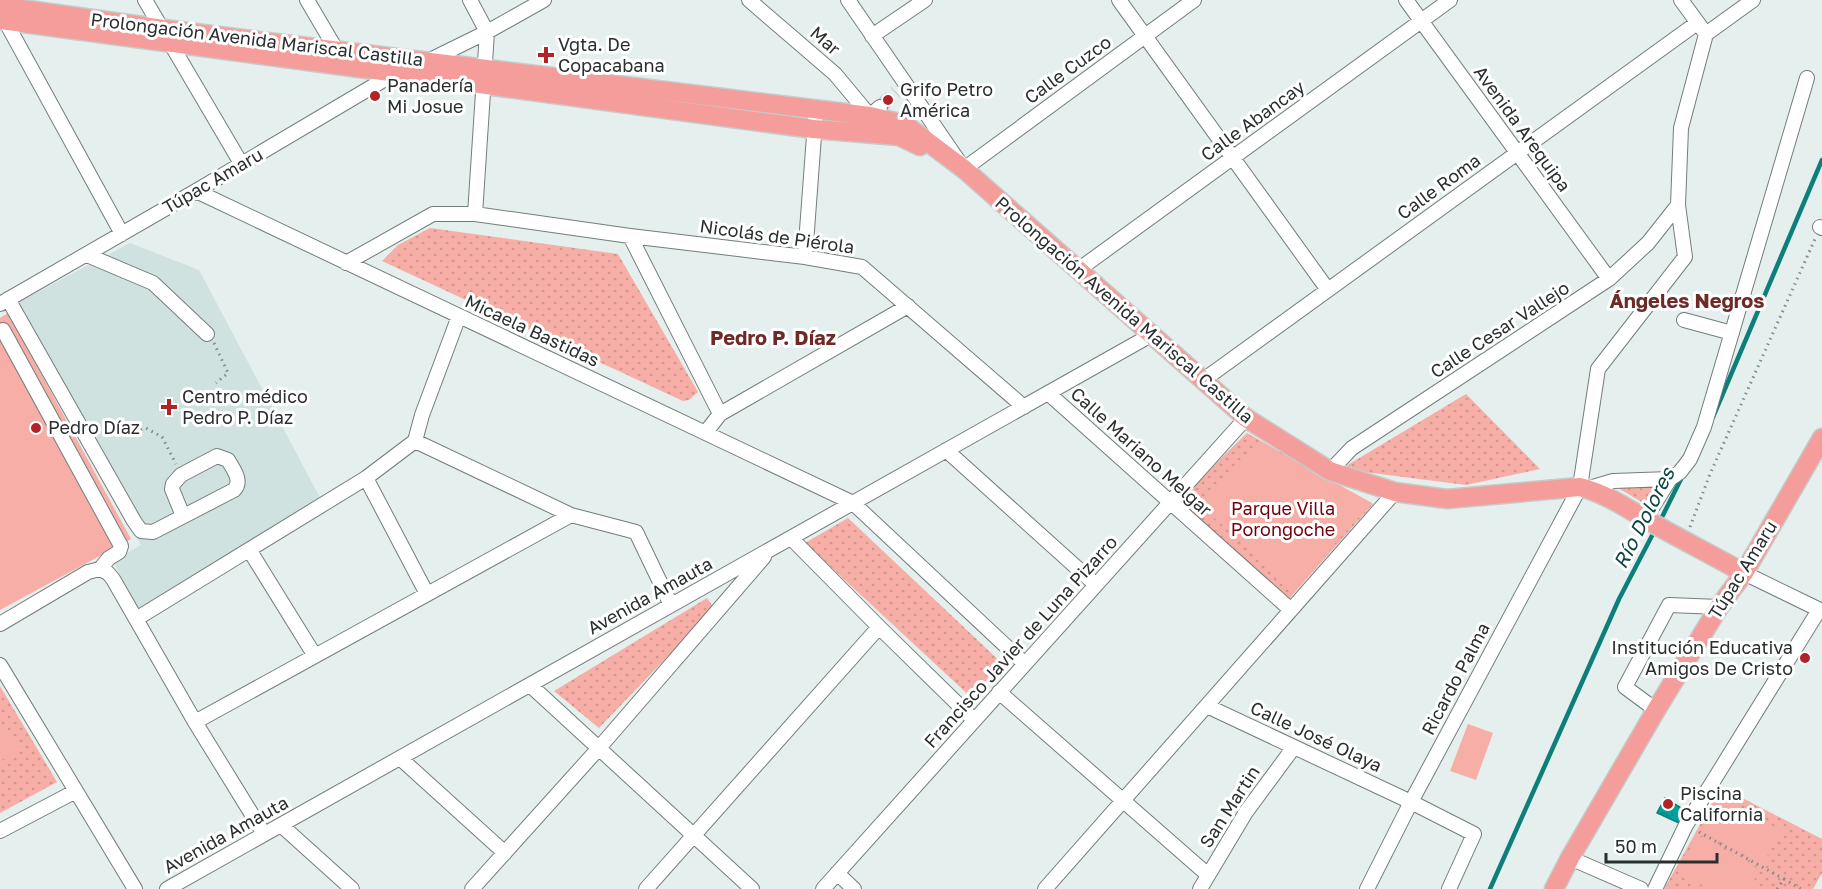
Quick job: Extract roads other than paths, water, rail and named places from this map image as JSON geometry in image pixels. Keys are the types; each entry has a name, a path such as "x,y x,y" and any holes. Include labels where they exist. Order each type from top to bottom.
{"main road":[{"name":"Prolongación Avenida Mariscal Castilla","path":"1,16 337,58 427,61 484,77 813,129 899,136 964,169"},
{"name":"Prolongación Avenida Mariscal Castilla","path":"337,58 393,74 484,77 816,110 875,111 904,124 964,169 1246,418 1330,471 1395,492 1447,498 1583,488 1604,494 1744,573"},
{"name":"Túpac Amaru","path":"1554,889 1656,710 1719,607 1744,573 1822,438"}],"street":[{"path":"145,0 242,165"},
{"path":"307,0 337,58"},
{"path":"470,0 487,32 475,214"},
{"path":"427,61 487,32 544,0"},
{"name":"Mar","path":"749,0 875,111"},
{"path":"848,0 872,36 900,88 964,169"},
{"path":"872,36 925,0"},
{"path":"1119,0 1328,290"},
{"name":"Calle Cuzco","path":"964,169 1194,0"},
{"name":"Avenida Arequipa","path":"1406,0 1609,279"},
{"name":"Calle Abancay","path":"1078,270 1449,0"},
{"path":"1681,0 1701,29"},
{"name":"Calle Roma","path":"1202,381 1517,153 1701,29 1753,0"},
{"path":"1,16 123,234"},
{"name":"Ricardo Palma","path":"1367,889 1411,802 1583,488 1598,369 1685,257 1678,205 1681,128 1701,29"},
{"name":"Túpac Amaru","path":"4,299 87,255 196,192 393,74 427,61"},
{"path":"1649,521 1670,479 1680,472 1690,459 1704,427 1807,78"},
{"path":"805,257 816,110"},
{"name":"Micaela Bastidas","path":"196,192 853,503 1025,664"},
{"name":"Calle Cesar Vallejo","path":"1330,471 1352,448 1609,279 1647,243 1678,205"},
{"name":"Nicolás de Piérola","path":"346,262 433,214 475,214 805,257 862,267 1024,407"},
{"path":"630,236 720,414"},
{"path":"87,255 153,284 207,334"},
{"path":"4,299 141,531 153,532 234,490 238,482 228,460 217,456 181,475 173,484 172,489 183,516"},
{"path":"706,432 720,414 908,306"},
{"path":"136,619 366,478 416,441 422,415 459,316"},
{"path":"1684,320 1732,333"},
{"path":"0,624 88,572 100,569 109,558 119,552 121,546 3,330"},
{"name":"Avenida Amauta","path":"167,889 1151,335"},
{"name":"Calle Mariano Melgar","path":"1048,393 1291,610"},
{"name":"Francisco Javier de Luna Pizarro","path":"823,889 1246,418"},
{"path":"416,441 571,515 636,532 671,605"},
{"path":"946,450 1096,585"},
{"path":"366,478 427,594"},
{"path":"1583,488 1613,481 1670,479"},
{"path":"1045,889 1395,492"},
{"path":"195,722 571,515"},
{"path":"791,538 974,720"},
{"path":"472,889 599,748 770,550"},
{"path":"250,551 315,656"},
{"path":"100,569 113,579 195,722 264,834"},
{"name":"Prolongación Avenida Mariscal Castilla","path":"1744,573 1820,611"},
{"path":"1656,710 1625,687 1669,605 1719,607"},
{"path":"1655,889 1686,825 1820,611"},
{"path":"646,889 879,627"},
{"path":"0,665 135,889"},
{"path":"530,685 752,889"},
{"path":"999,692 1208,875"},
{"name":"Calle José Olaya","path":"1207,705 1474,834 1449,889"},
{"name":"San Martin","path":"1200,889 1246,812 1294,747"},
{"path":"400,758 505,853"},
{"path":"0,831 76,791"},
{"path":"280,825 352,889"},
{"path":"1570,858 1641,889"},
{"path":"837,873 854,889"}],"water":[{"name":"Piscina California","path":"1665,798 1686,811 1679,823 1657,813"}],"waterway":[{"name":"Río Dolores","path":"1713,417 1822,160"},
{"name":"Río Dolores","path":"1660,521 1683,475"},
{"name":"Río Dolores","path":"1490,889 1619,599 1656,528"}],"tunnel":[{"path":"880,107 896,92"}],"place":[{"name":"Vgta. De Copacabana","path":"546,55"},
{"name":"Panadería Mi Josue","path":"375,96"},
{"name":"Grifo Petro América","path":"888,100"},
{"name":"Centro médico Pedro P. Díaz","path":"169,407"},
{"name":"Pedro Díaz","path":"36,428"},
{"name":"Institución Educativa Amigos De Cristo","path":"1805,658"},
{"name":"Piscina California","path":"1668,804"}],"district":[{"name":"Ángeles Negros","path":"1687,301"},
{"name":"Pedro P. Díaz","path":"773,338"}],"park label":[{"name":"Parque Villa Porongoche","path":"1283,519"}]}
